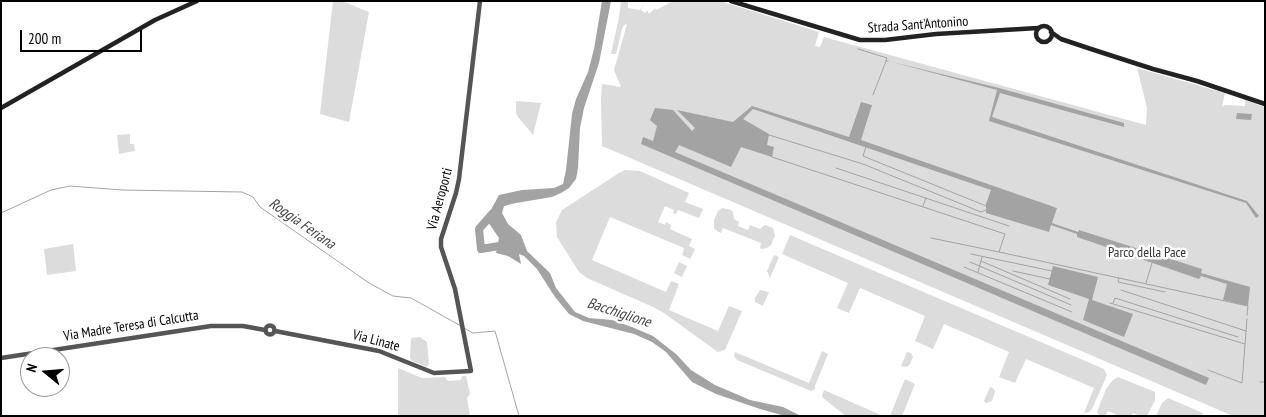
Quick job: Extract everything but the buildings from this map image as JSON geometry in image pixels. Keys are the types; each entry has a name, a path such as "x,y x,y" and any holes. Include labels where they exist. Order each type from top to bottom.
{"main road":[{"path":"1,108 151,22 197,1"},
{"name":"Strada Sant'Antonino","path":"731,1 860,40 885,40 1047,27 1061,39 1265,104"},
{"path":"1036,37 1038,28"},
{"name":"Strada Sant'Antonino","path":"1022,29 1029,31 1040,41 1061,39"},
{"path":"1048,40 1051,37 1051,32"}],"street":[{"name":"Via Aeroporti","path":"471,370 455,289 441,247 441,239 459,179 480,1"},
{"name":"Via Madre Teresa di Calcutta","path":"1,358 211,326 243,326 265,330 268,326 271,326 274,328 274,331"},
{"name":"Via Linate","path":"274,331 379,351 433,372 471,370"}],"green space":[{"path":"333,1 342,1 369,12 349,122 320,114"},
{"name":"Parco della Pace","path":"621,1 628,1 628,8 640,10 644,4 641,10 645,13 647,10 649,14 655,8 656,10 673,1 720,1 819,32 815,46 820,47 824,37 1146,125 1147,108 1137,68 1225,93 1222,107 1225,105 1245,106 1245,100 1265,107 1265,416 1233,416 602,146 602,84 621,87 614,70 627,24 622,29 616,54 611,54"},
{"path":"516,101 541,103 533,135 516,113"},
{"path":"130,134 130,144 134,144 135,151 119,154 117,135"},
{"path":"625,170 640,171 689,193 685,202 703,209 699,218 678,210 676,214 673,213 674,210 665,206 658,222 665,225 666,222 671,225 670,229 692,239 689,246 695,249 690,259 682,255 684,248 610,217 592,260 666,292 671,281 679,284 669,310 718,331 729,306 742,311 725,350 718,352 664,313 587,278 579,272 557,237 556,222 562,210"},
{"path":"722,208 731,210 734,219 739,222 738,226 748,230 750,225 760,229 765,225 773,228 775,235 771,245 762,249 760,248 761,243 723,228 721,233 717,231 714,228 714,220 718,211"},
{"path":"790,235 1104,369 1107,375 1092,409 1084,413 1094,388 1026,359 1015,383 999,377 1009,352 944,324 933,349 915,341 925,316 860,288 849,313 837,308 848,283 782,254"},
{"path":"73,244 76,271 47,275 44,249"},
{"path":"774,255 779,257 770,278 767,271"},
{"path":"679,262 687,266 682,277 674,273"},
{"path":"760,290 769,292 763,306 755,302 755,298"},
{"path":"420,337 427,342 429,364 427,367 412,361 410,358 411,338"},
{"path":"822,351 828,354 815,389 811,391 737,360 734,356 735,352 809,383"},
{"path":"907,352 911,353 913,357 909,366 901,366"},
{"path":"398,368 422,378 445,377 448,381 461,380 462,376 466,376 470,394 467,398 470,416 398,416"},
{"path":"1118,377 1155,392 1155,400 1147,416 1133,413 1131,416 1119,416 1108,411 1105,416 1099,415 1097,412 1106,389"},
{"path":"905,379 915,384 902,416 890,416"},
{"path":"990,387 995,392 992,401 986,403 984,401"},
{"path":"824,390 883,416 846,416 823,398"},
{"path":"1168,398 1203,413 1202,416 1156,416 1162,403"}],"shaded area":[{"name":"Bacchiglione","path":"602,1 611,1 599,63 584,108 580,128 576,179 569,188 561,193 552,197 504,206 502,213 508,224 521,235 527,251 550,273 556,288 575,312 589,318 612,320 653,336 676,354 691,370 715,385 750,400 783,407 801,416 785,416 760,409 716,394 692,382 666,352 652,342 634,334 583,321 569,314 555,297 537,269 524,256 519,254 521,264 508,256 496,253 499,238 486,219 499,195 522,190 554,188 563,184 572,114 576,99 588,72"},
{"path":"888,61 999,88 1124,123 1124,127 1000,93 992,117 1247,201 1259,216 1256,218 1246,203 989,121 997,90"},
{"path":"861,102 872,105 861,140 1057,208 1052,223 1202,269 1201,273 1250,287 1248,306 1223,300 1227,284 1201,276 1199,279 1077,237 1077,234 1051,225 1049,232 986,213 986,204 991,190 753,109 743,119 769,134 767,145 774,147 772,157 741,147 731,167 679,145 675,152 1209,378 1206,385 641,144 643,137 653,141 657,126 650,120 655,108 673,110 692,131 695,128 677,110 733,122 752,106 849,137"},
{"path":"1237,113 1252,114 1251,120 1236,119"},
{"path":"1053,266 1098,277 1092,300 1133,314 1124,337 1083,320 1089,299 1048,285"}],"waterway":[{"path":"858,49 887,58 886,61 888,61"},
{"path":"873,95 886,61"},
{"path":"769,135 863,164 981,212 986,210"},
{"path":"866,147 863,156 986,206"},
{"path":"772,157 1005,234 999,252 1248,306 1247,315"},
{"path":"836,168 1009,226"},
{"name":"Roggia Feriana","path":"1,213 51,190 70,186 122,190 242,192 253,197 260,207 369,283 393,296 411,298 461,326"},
{"path":"923,206 926,198"},
{"path":"493,213 479,229 481,249 505,245"},
{"path":"931,238 999,252"},
{"path":"971,254 1052,271"},
{"path":"978,272 982,257"},
{"path":"981,261 1070,299"},
{"path":"970,262 1071,305"},
{"path":"1146,283 1152,263"},
{"path":"964,267 1072,312"},
{"path":"1013,271 1050,279"},
{"path":"1119,278 1118,282 1165,292"},
{"path":"1121,290 1246,331"},
{"path":"1113,303 1115,298 1238,337"},
{"path":"1110,303 1245,344"},
{"path":"1208,370 1242,383 1247,319"},
{"name":"Roggia Feriana","path":"464,328 473,333 495,331 519,416"},
{"path":"1260,382 1265,382"}]}
